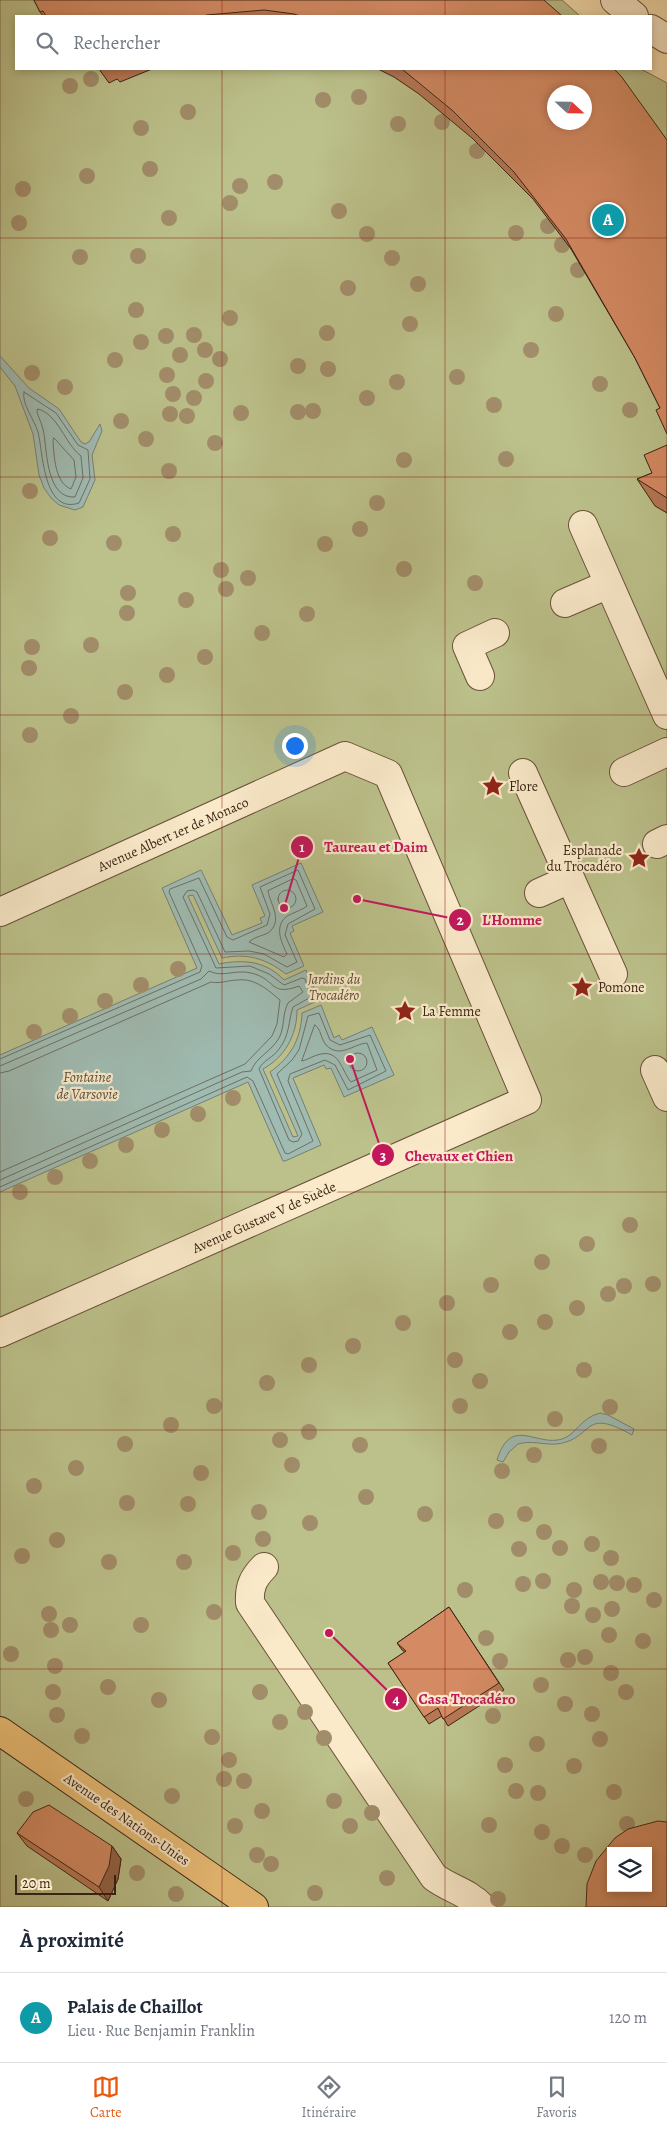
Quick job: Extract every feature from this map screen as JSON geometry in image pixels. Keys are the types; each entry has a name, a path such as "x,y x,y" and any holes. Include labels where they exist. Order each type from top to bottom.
{"main road":[{"name":"Avenue des Nations-Unies","path":"0,1731 254,1907"}],"street":[{"path":"615,0 633,15"},
{"path":"652,30 667,39"},
{"path":"583,525 667,714"},
{"path":"565,603 609,584"},
{"path":"480,676 467,646 496,634"},
{"path":"624,772 667,752"},
{"name":"Avenue Albert 1er de Monaco","path":"0,912 345,756 388,774 528,1100"},
{"path":"523,772 612,974"},
{"path":"539,894 570,880"},
{"path":"655,1070 667,1097"},
{"name":"Avenue Gustave V de Suède","path":"0,1333 528,1100"},
{"path":"264,1568 256,1575 249,1589 250,1603 434,1877 447,1887 473,1897 482,1907"}],"green space":[{"name":"Jardins du Trocadéro","path":"0,0 562,0 579,15 15,15 15,70 643,70 667,83 667,1907 0,1907"}],"water":[{"path":"0,356 29,388 59,409 81,442 85,444 89,442 100,424 102,431 92,455 95,480 83,507 75,510 59,505 44,488 39,475 33,434 15,386 0,367"},
{"name":"Fontaine de Varsovie","path":"301,863 323,912 292,926 294,931 290,933 304,966 286,974 271,964 255,958 240,956 222,958 193,895 188,896 219,964 254,963 270,969 284,980 306,970 319,1000 297,1010 295,1028 288,1044 278,1058 263,1069 293,1137 298,1136 270,1072 284,1060 294,1047 300,1031 302,1013 321,1005 334,1038 339,1035 342,1040 372,1027 394,1075 344,1097 331,1068 326,1069 324,1065 293,1078 321,1145 285,1161 283,1161 248,1082 0,1192 0,1055 197,968 162,888 201,870 232,935 262,923 260,918 265,916 252,885"},
{"path":"600,1413 608,1415 634,1429 632,1435 604,1423 596,1424 569,1441 557,1444 528,1442 518,1444 509,1452 503,1462 497,1460 509,1439 525,1436 552,1440 562,1439 571,1434 593,1415"}],"building":[{"path":"34,0 544,0 561,15 297,15 264,10 207,15 45,15 43,11 40,12"},
{"path":"403,70 615,70 621,76 667,140 667,434 656,410 660,408 635,358 566,239 514,172 453,111"},
{"path":"667,445 667,498 637,479 652,473 644,455"},
{"path":"449,1607 499,1683 443,1719 438,1708 424,1717 388,1663 406,1651 397,1643"},
{"path":"49,1805 112,1846 109,1866 99,1887 17,1833 33,1812"},
{"path":"658,1821 667,1822 667,1907 586,1907 587,1884 596,1861 607,1848 607,1892 652,1892 652,1847 608,1847 615,1838 628,1829"}],"place":[{"name":"Palais de Chaillot","path":"608,220"},
{"name":"Flore","path":"493,786"},
{"name":"Esplanade du Trocadéro","path":"639,858"},
{"name":"L'Homme","path":"357,899"},
{"name":"Taureau et Daim","path":"284,908"},
{"name":"Pomone","path":"582,987"},
{"name":"La Femme","path":"405,1011"},
{"name":"Chevaux et Chien","path":"350,1059"},
{"name":"Casa Trocadéro","path":"329,1633"}]}
